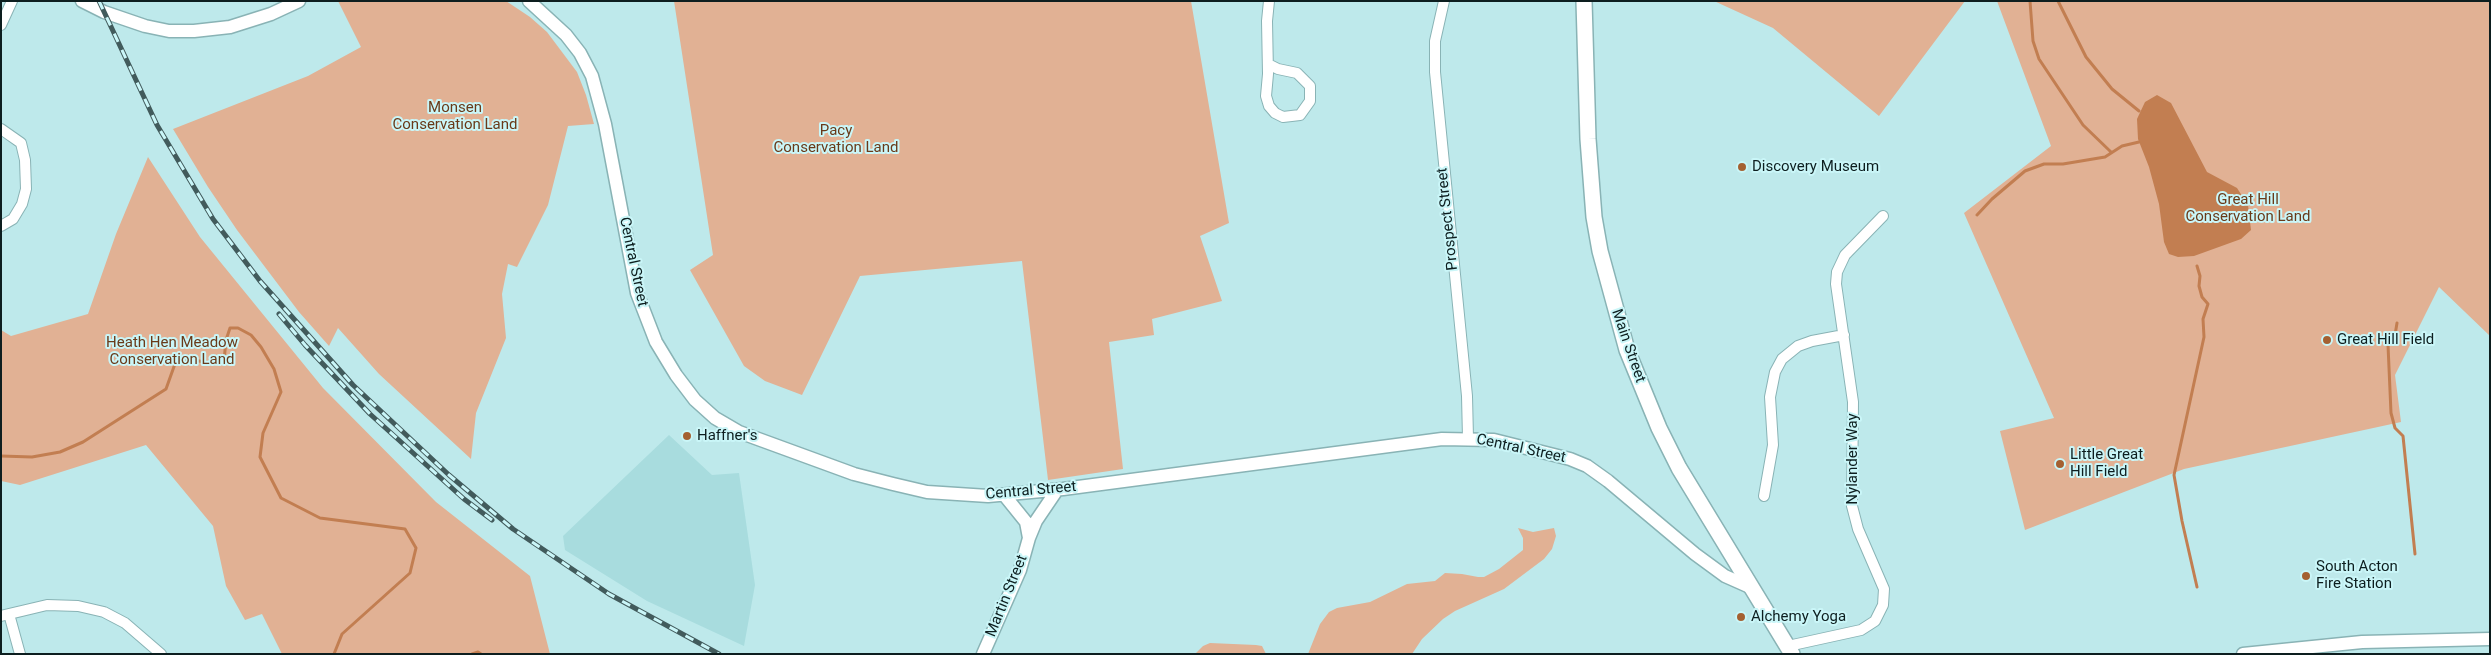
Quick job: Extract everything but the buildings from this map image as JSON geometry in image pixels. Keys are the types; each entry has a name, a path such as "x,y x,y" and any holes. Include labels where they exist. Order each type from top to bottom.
{"main road":[{"name":"Main Street","path":"1584,1 1588,139 1594,217 1600,251 1626,350 1659,428 1679,468 1790,650"}],"street":[{"path":"1,26 12,1"},
{"path":"82,1 104,12 145,26 169,31 194,31 230,27 271,14 299,1"},
{"name":"Central Street","path":"529,1 566,35 580,53 592,76 605,124 637,293 656,342 676,375 695,400 715,418 739,432 854,474 928,492 1005,496 1442,439 1494,440 1531,448 1587,466 1608,481 1695,554 1725,576 1752,588"},
{"path":"1268,64 1278,70 1297,73 1310,86 1310,101 1300,114 1283,117 1275,113 1268,106 1266,96 1269,1"},
{"name":"Prospect Street","path":"1444,1 1435,41 1435,72 1467,396 1468,438"},
{"path":"1,129 22,143 26,188 22,204 14,219 1,226"},
{"name":"Nylander Way","path":"1790,650 1861,630 1875,621 1883,605 1884,589 1858,529 1852,506 1853,402 1836,290 1839,266 1848,251 1883,216"},
{"path":"1764,496 1772,445 1770,397 1775,372 1788,353 1798,346 1812,341 1844,336"},
{"name":"Martin Street","path":"984,654 1020,570 1036,521 1057,490"},
{"name":"Martin Street","path":"1005,496 1026,522 1029,538"},
{"path":"20,654 5,615 47,605 78,606 104,612 133,629 160,654"},
{"path":"2243,654 2362,642 2490,638"}],"shaded area":[{"path":"2157,95 2171,103 2207,172 2237,188 2248,205 2251,230 2241,239 2194,256 2178,257 2169,254 2164,242 2159,204 2149,167 2138,139 2137,119 2145,102"},
{"path":"669,435 712,475 739,473 755,585 744,646 647,601 565,550 563,536"}],"green space":[{"name":"Monsen Conservation Land","path":"338,1 506,1 530,17 547,32 577,72 586,95 594,124 568,126 548,205 517,267 508,264 502,294 506,338 476,413 471,459 379,374 338,328 329,346 299,312 237,230 173,129 308,76 361,47"},
{"name":"Pacy Conservation Land","path":"674,1 1191,1 1229,223 1200,236 1222,301 1152,319 1154,335 1109,342 1123,469 1048,480 1022,261 860,276 802,395 765,381 744,366 690,270 713,255"},
{"path":"1714,1 1965,1 1879,116 1773,28"},
{"name":"Great Hill Conservation Land","path":"1997,1 2490,1 2490,336 2439,287 2395,375 2401,422 2184,469 2025,530 2000,431 2054,418 1964,213 2051,146"},
{"name":"Heath Hen Meadow Conservation Land","path":"148,157 200,237 323,388 436,502 530,576 550,654 282,654 262,614 245,620 226,586 213,526 146,445 20,485 1,481 1,330 11,336 88,314 116,234"},
{"path":"1518,528 1533,532 1554,528 1556,536 1552,549 1544,559 1504,589 1455,611 1443,619 1422,639 1412,654 1308,654 1320,624 1329,612 1337,608 1370,602 1407,584 1435,581 1445,573 1484,577 1499,569 1523,550 1523,538"},
{"path":"1210,643 1262,646 1266,654 1195,654 1203,646"}],"waterway":[{"path":"2030,1 2033,41 2039,59 2083,125 2111,152"},
{"path":"2058,1 2086,57 2112,89 2139,111"},
{"path":"1977,215 1992,199 2025,171 2044,164 2063,164 2105,157 2122,146 2139,142"},
{"path":"2197,266 2202,297 2208,304 2203,319 2204,337 2174,475 2197,587"},
{"path":"2397,323 2395,335 2388,345 2391,413 2395,428 2403,436 2415,554"},
{"path":"1,456 32,457 60,452 83,442 166,389 176,361 189,359 214,364 224,361 226,340 230,328 238,328 251,335 261,347 274,369 281,392 263,433 260,457 281,498 320,518 405,529 416,548 410,573 342,634 334,654"},
{"path":"472,654 478,652 481,654"}],"railway":[{"path":"99,1 157,125 213,219 260,281 353,385 449,475 513,529 609,594 719,654"},
{"path":"279,314 305,345 370,414 464,499 492,520"}],"place":[{"name":"Discovery Museum","path":"1742,167"},
{"name":"Great Hill Field","path":"2327,340"},
{"name":"Haffner's","path":"687,436"},
{"name":"Little Great Hill Field","path":"2060,464"},
{"name":"South Acton Fire Station","path":"2306,576"},
{"name":"Alchemy Yoga","path":"1741,617"}]}
